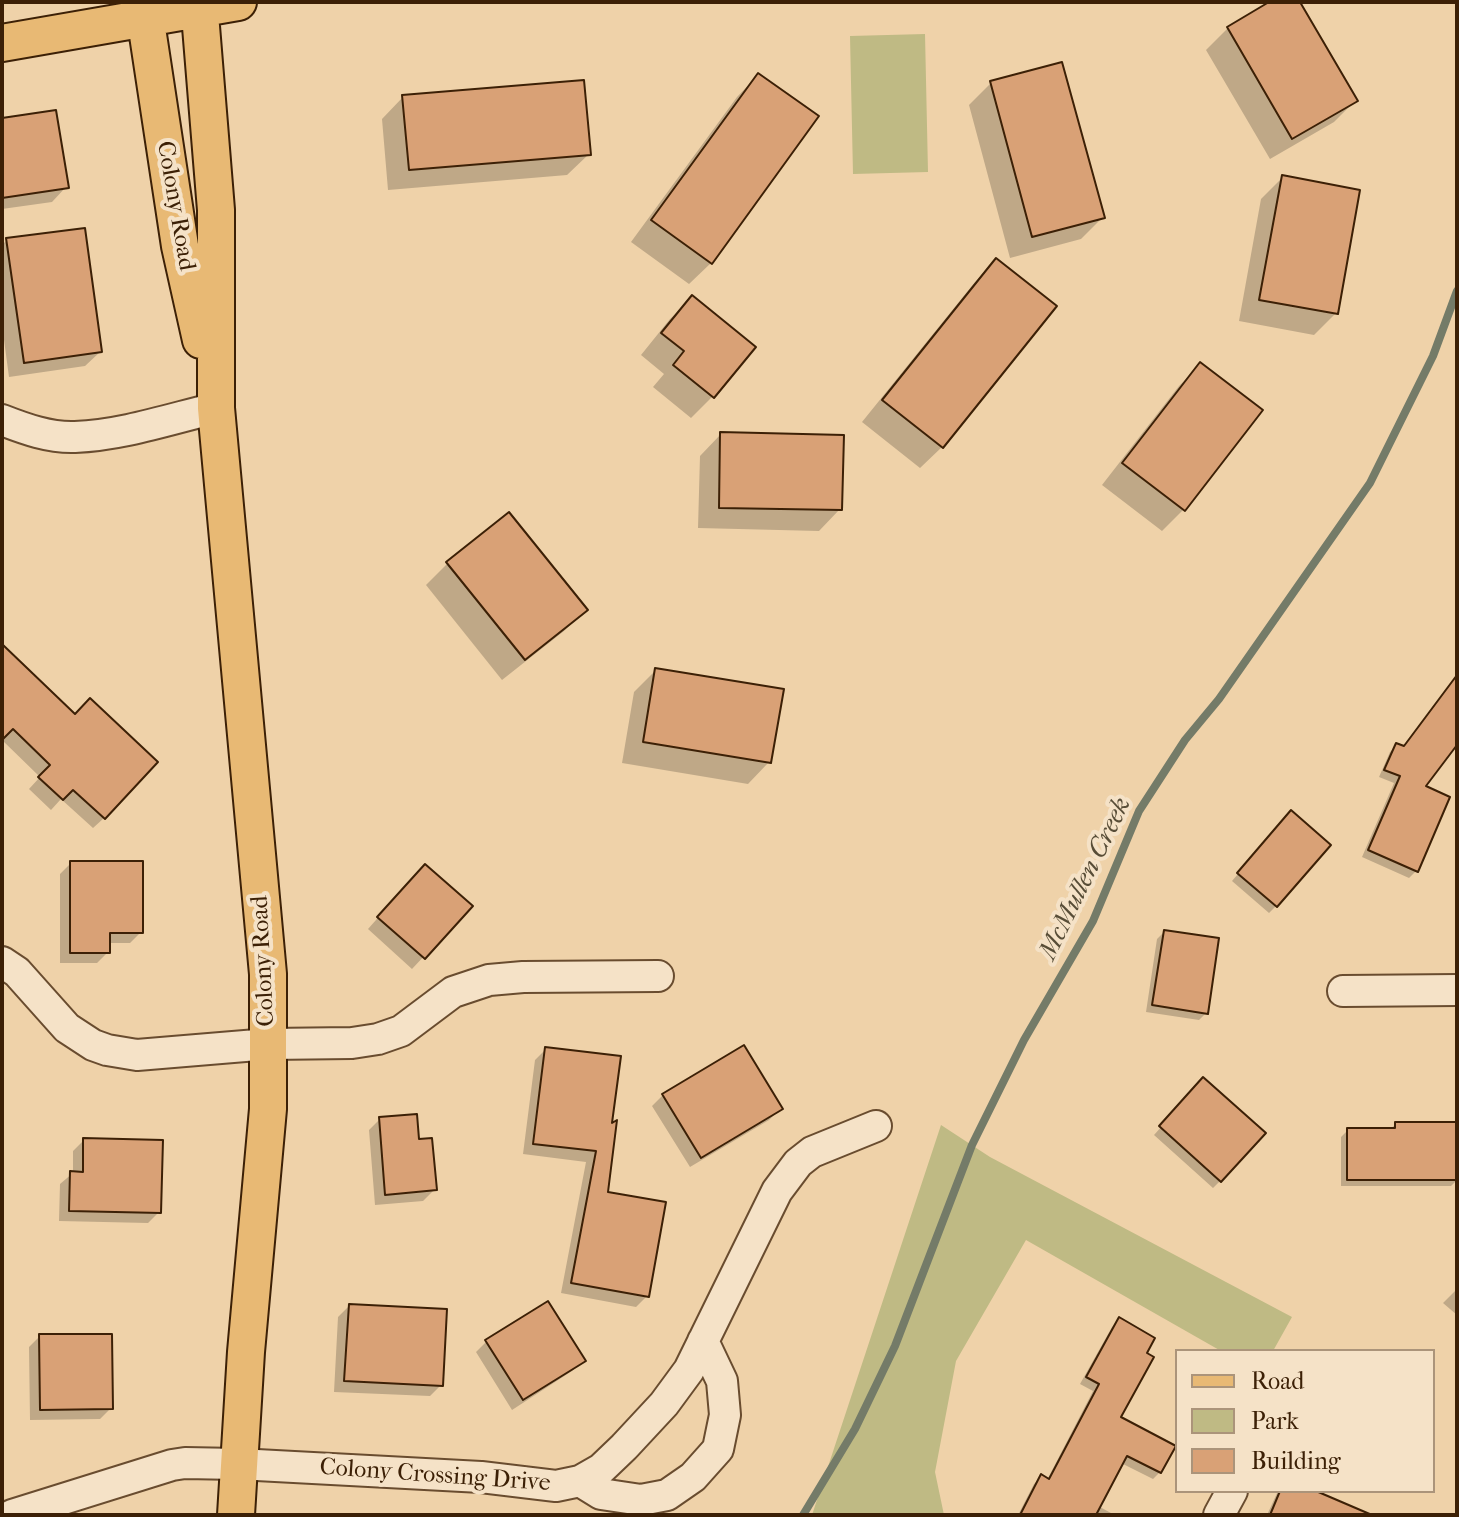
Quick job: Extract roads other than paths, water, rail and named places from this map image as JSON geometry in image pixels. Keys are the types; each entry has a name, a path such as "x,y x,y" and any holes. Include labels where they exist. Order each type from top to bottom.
{"main road":[{"path":"2,43 144,10 238,2"},
{"name":"Colony Road","path":"199,5 216,210 216,408 268,974 268,1109 247,1337 236,1515"},
{"name":"Colony Road","path":"144,10 180,246 216,408"}],"street":[{"path":"2,420 33,431 73,437 116,432 216,408"},
{"path":"2,962 17,972 67,1028 93,1045 137,1055 378,1039 401,1031 453,992 489,980 658,976"},
{"path":"1343,991 1457,990"},
{"name":"Colony Crossing Drive","path":"12,1515 185,1463 481,1477 556,1486 580,1481 601,1469 624,1447 664,1404 689,1370 777,1191 798,1163 812,1152 876,1126"},
{"path":"580,1481 601,1494 641,1500 667,1495 693,1477 718,1449 725,1415 722,1381 703,1341"},
{"path":"1219,1515 1231,1493"}],"waterway":[{"name":"McMullen Creek","path":"803,1515 855,1429 895,1346 972,1145 1024,1040 1093,921 1139,811 1185,740 1219,699 1370,483 1433,356 1457,291"}]}
